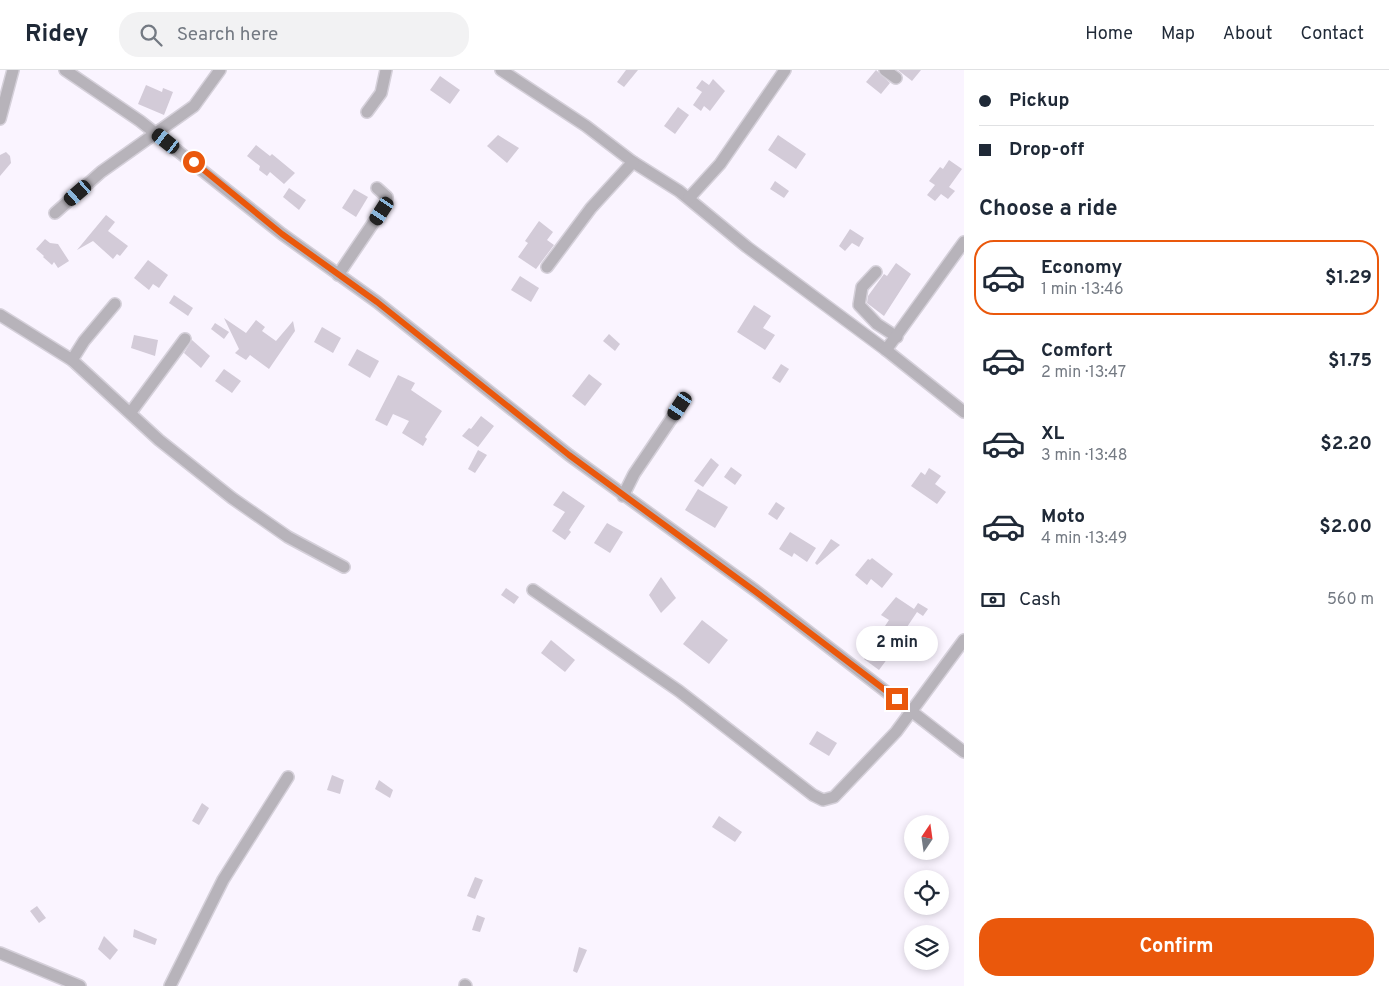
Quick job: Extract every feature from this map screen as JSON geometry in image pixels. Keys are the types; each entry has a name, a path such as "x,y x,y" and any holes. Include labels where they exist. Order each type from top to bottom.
{"street":[{"path":"0,119 13,70"},
{"path":"65,70 156,133 338,275 377,302 435,350 623,496 756,592 861,673 912,709 964,752"},
{"path":"55,213 101,172 194,106 220,70"},
{"path":"367,112 381,93 386,70"},
{"path":"501,70 586,126 632,162 689,198 753,252 886,350 964,412"},
{"path":"689,198 720,164 785,70"},
{"path":"884,70 896,78"},
{"path":"547,267 592,208 632,162"},
{"path":"338,275 386,204 387,197 376,188"},
{"path":"886,350 964,242"},
{"path":"876,272 862,287 858,302 877,324 897,337"},
{"path":"72,360 84,341 115,304"},
{"path":"0,315 72,360 159,440 232,498 288,537 344,567"},
{"path":"130,412 185,339"},
{"path":"623,496 634,474 680,406"},
{"path":"533,590 679,691 813,795 823,800 834,797 896,732 964,640"},
{"path":"170,986 223,880 288,777"},
{"path":"0,953 80,986"}],"building":[{"path":"626,70 638,70 624,87 617,82"},
{"path":"876,70 890,83 881,94 866,82"},
{"path":"898,70 921,70 912,81"},
{"path":"440,76 460,90 450,104 430,90"},
{"path":"713,79 725,91 710,111 704,106 701,111 693,105 702,92 696,88 702,80 709,85"},
{"path":"146,85 162,92 163,88 173,92 164,115 138,104"},
{"path":"678,107 689,115 675,134 664,126"},
{"path":"498,135 519,148 507,163 487,146"},
{"path":"778,135 806,154 796,169 768,150"},
{"path":"256,145 270,156 272,154 295,173 284,184 270,172 267,176 259,170 260,166 247,156"},
{"path":"6,152 10,156 11,163 0,176 0,155"},
{"path":"949,160 962,169 949,187 955,191 948,199 941,194 935,201 927,195 935,185 929,181 940,167 943,169"},
{"path":"775,181 789,191 784,198 770,189"},
{"path":"289,188 306,200 299,210 283,197"},
{"path":"354,189 368,197 356,217 342,208"},
{"path":"106,215 115,222 108,231 128,246 120,256 117,254 113,259 93,241 77,250"},
{"path":"539,221 553,232 547,240 554,245 536,269 518,257 528,243 525,241"},
{"path":"850,229 864,238 859,247 852,243 845,251 839,246"},
{"path":"45,239 50,243 58,244 69,261 58,268 54,262 52,265 43,257 36,249"},
{"path":"148,260 168,275 159,288 153,284 149,290 134,278"},
{"path":"896,263 911,274 884,316 867,303 868,296 884,274 887,276"},
{"path":"520,276 539,288 531,302 511,290"},
{"path":"174,295 193,308 188,316 169,303"},
{"path":"754,305 771,316 763,328 775,335 765,350 737,332"},
{"path":"224,318 246,333 256,320 265,327 262,331 276,341 293,321 295,331 269,369 250,355 246,360 235,353 239,349"},
{"path":"215,323 229,332 224,339 211,329"},
{"path":"322,327 341,338 333,353 314,342"},
{"path":"609,334 620,344 615,351 603,341"},
{"path":"134,335 158,340 155,356 131,348"},
{"path":"192,340 210,356 201,368 184,353"},
{"path":"357,349 379,361 370,378 348,365"},
{"path":"781,364 789,369 780,383 772,378"},
{"path":"224,369 241,381 232,393 215,381"},
{"path":"589,374 602,384 585,406 572,396"},
{"path":"398,375 415,383 411,390 442,411 425,437 427,439 423,446 402,433 409,421 393,414 387,426 375,420"},
{"path":"481,416 494,426 478,447 462,436 469,428 471,429"},
{"path":"478,450 487,455 475,473 468,469"},
{"path":"711,458 719,465 703,487 694,481"},
{"path":"731,467 742,475 735,485 724,477"},
{"path":"929,468 941,476 935,484 946,492 937,504 911,486 921,472 925,475"},
{"path":"698,489 728,507 715,528 685,510"},
{"path":"563,491 585,506 569,530 571,532 565,540 552,531 565,512 553,505"},
{"path":"776,502 785,508 777,520 768,514"},
{"path":"607,523 623,532 610,553 594,543"},
{"path":"790,532 816,548 807,562 794,553 792,557 779,549"},
{"path":"831,539 840,545 817,565 815,563"},
{"path":"872,558 893,574 882,588 871,579 867,585 855,575 868,559"},
{"path":"661,577 676,598 661,613 649,595"},
{"path":"506,588 519,597 514,604 501,595"},
{"path":"896,597 914,609 918,603 928,609 923,616 917,612 903,633 905,635 879,670 864,659 885,631 883,629 889,620 881,615"},
{"path":"702,620 728,640 709,664 683,644"},
{"path":"551,640 575,660 565,672 541,653"},
{"path":"817,731 837,743 829,756 809,744"},
{"path":"332,775 344,780 340,794 327,790"},
{"path":"379,780 393,790 390,798 375,789"},
{"path":"202,803 209,808 199,825 192,821"},
{"path":"719,816 742,832 735,842 712,827"},
{"path":"475,877 483,880 475,899 467,896"},
{"path":"37,906 46,918 39,923 30,911"},
{"path":"477,915 485,918 480,932 472,930"},
{"path":"134,929 157,939 155,945 133,937"},
{"path":"104,936 118,950 110,960 98,949"},
{"path":"579,947 587,950 577,973 573,971"}],"route":[{"path":"194,162 282,234 377,302 486,390 532,423 569,455 756,592 897,699"}]}
